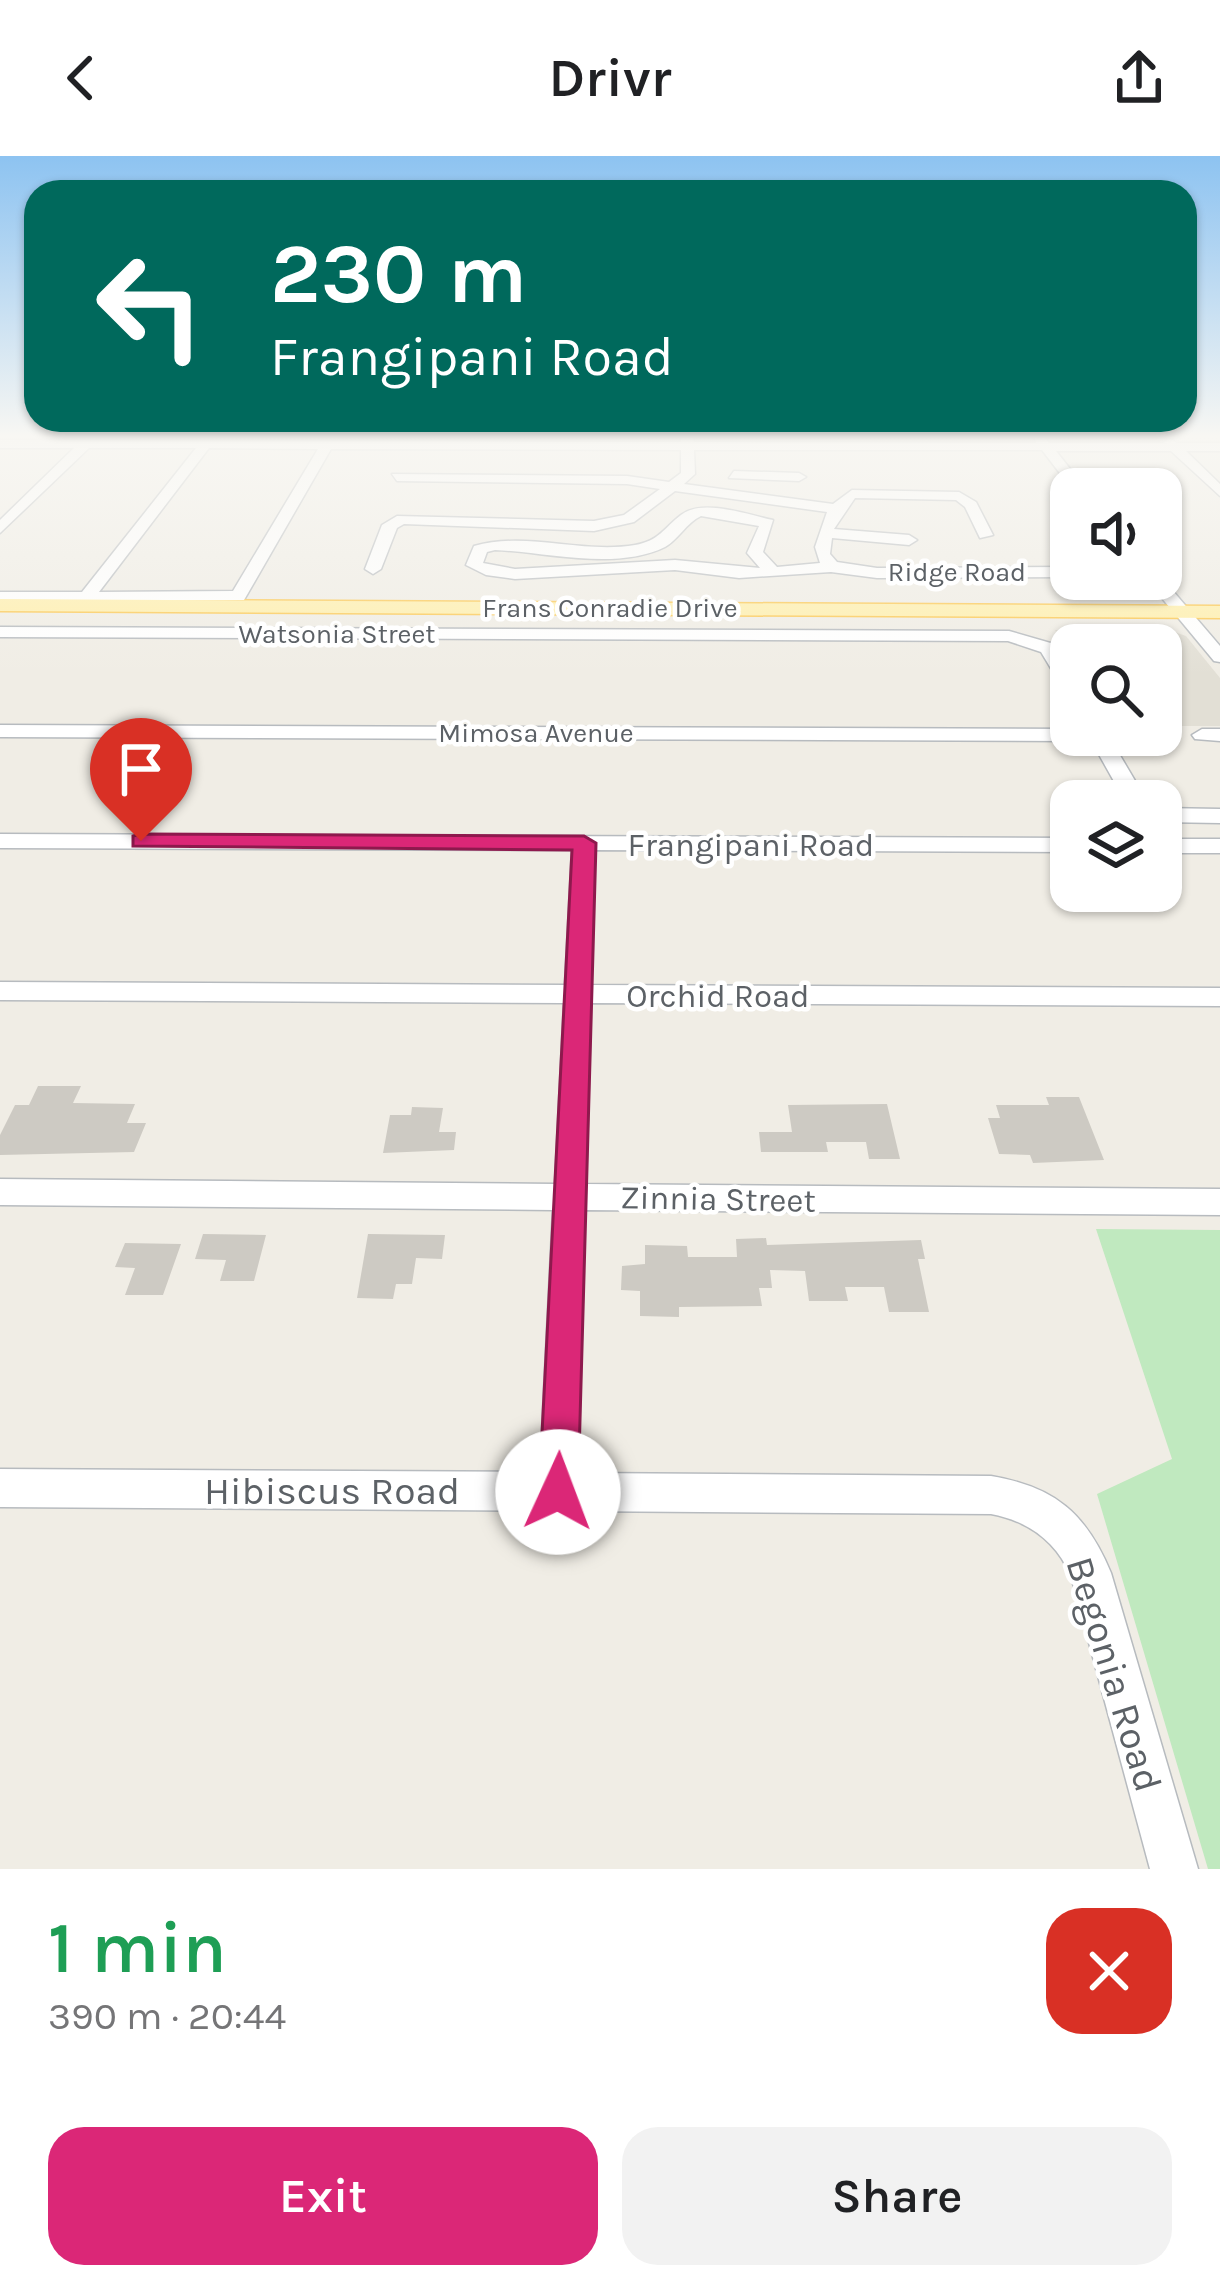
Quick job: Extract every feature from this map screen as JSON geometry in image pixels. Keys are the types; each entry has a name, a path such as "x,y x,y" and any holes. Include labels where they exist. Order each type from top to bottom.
{"main road":[{"name":"Frans Conradie Drive","path":"0,601 1187,618 1220,624"},
{"name":"Frans Conradie Drive","path":"0,620 1187,618 1220,612"}],"street":[{"path":"87,596 150,515"},
{"path":"0,601 238,596 285,515"},
{"path":"482,520 483,515"},
{"path":"373,569 393,522 617,524 630,515"},
{"name":"Ridge Road","path":"687,515 656,545 601,550 489,546 477,553 474,565 502,572 613,572 674,565 773,572 832,567 879,573 1050,572"},
{"name":"Ridge Road","path":"723,515 768,524 755,553 773,572"},
{"path":"832,567 822,555 834,515"},
{"path":"975,515 986,535"},
{"path":"544,547 553,524"},
{"path":"826,533 909,540"},
{"path":"1172,600 1220,657"},
{"name":"Watsonia Street","path":"0,632 1033,639 1050,651"},
{"name":"Mimosa Avenue","path":"0,731 1050,735"},
{"path":"1182,815 1220,816"},
{"name":"Frangipani Road","path":"0,841 1050,845"},
{"path":"558,1492 584,843"},
{"path":"1182,845 1220,846"},
{"name":"Orchid Road","path":"0,991 1220,998"},
{"name":"Zinnia Street","path":"0,1192 1220,1202"},
{"name":"Hibiscus Road","path":"0,1488 991,1495 1024,1501"},
{"name":"Begonia Road","path":"1024,1501 1063,1526 1091,1573 1174,1869"}],"shaded area":[{"path":"1182,635 1220,678 1220,726 1182,726"}],"green space":[{"path":"1096,1229 1220,1230 1220,1869 1208,1869 1097,1494 1172,1459"}],"building":[{"path":"38,1086 81,1086 73,1103 135,1104 127,1123 146,1123 134,1152 0,1155 0,1135 15,1105 29,1105"},
{"path":"1046,1097 1079,1097 1104,1160 1033,1163 1030,1155 999,1154 988,1118 1000,1118 996,1105 1049,1105"},
{"path":"887,1104 900,1159 869,1159 866,1142 826,1142 828,1152 761,1152 759,1132 792,1132 788,1105"},
{"path":"412,1107 443,1108 439,1132 456,1132 454,1150 383,1153 390,1115 411,1115"},
{"path":"203,1234 266,1235 254,1281 220,1281 226,1260 195,1259"},
{"path":"368,1234 445,1235 442,1259 416,1258 412,1284 396,1284 393,1299 357,1298"},
{"path":"766,1238 767,1245 921,1240 925,1259 918,1259 929,1312 889,1312 884,1287 845,1287 848,1301 809,1301 805,1271 770,1270 772,1288 759,1288 762,1306 679,1307 679,1317 640,1316 640,1291 621,1290 622,1266 645,1264 645,1245 687,1246 688,1257 737,1257 736,1239"},
{"path":"125,1243 181,1244 163,1295 125,1295 135,1268 115,1267"}],"route":[{"path":"141,841 584,843 558,1492"}]}
